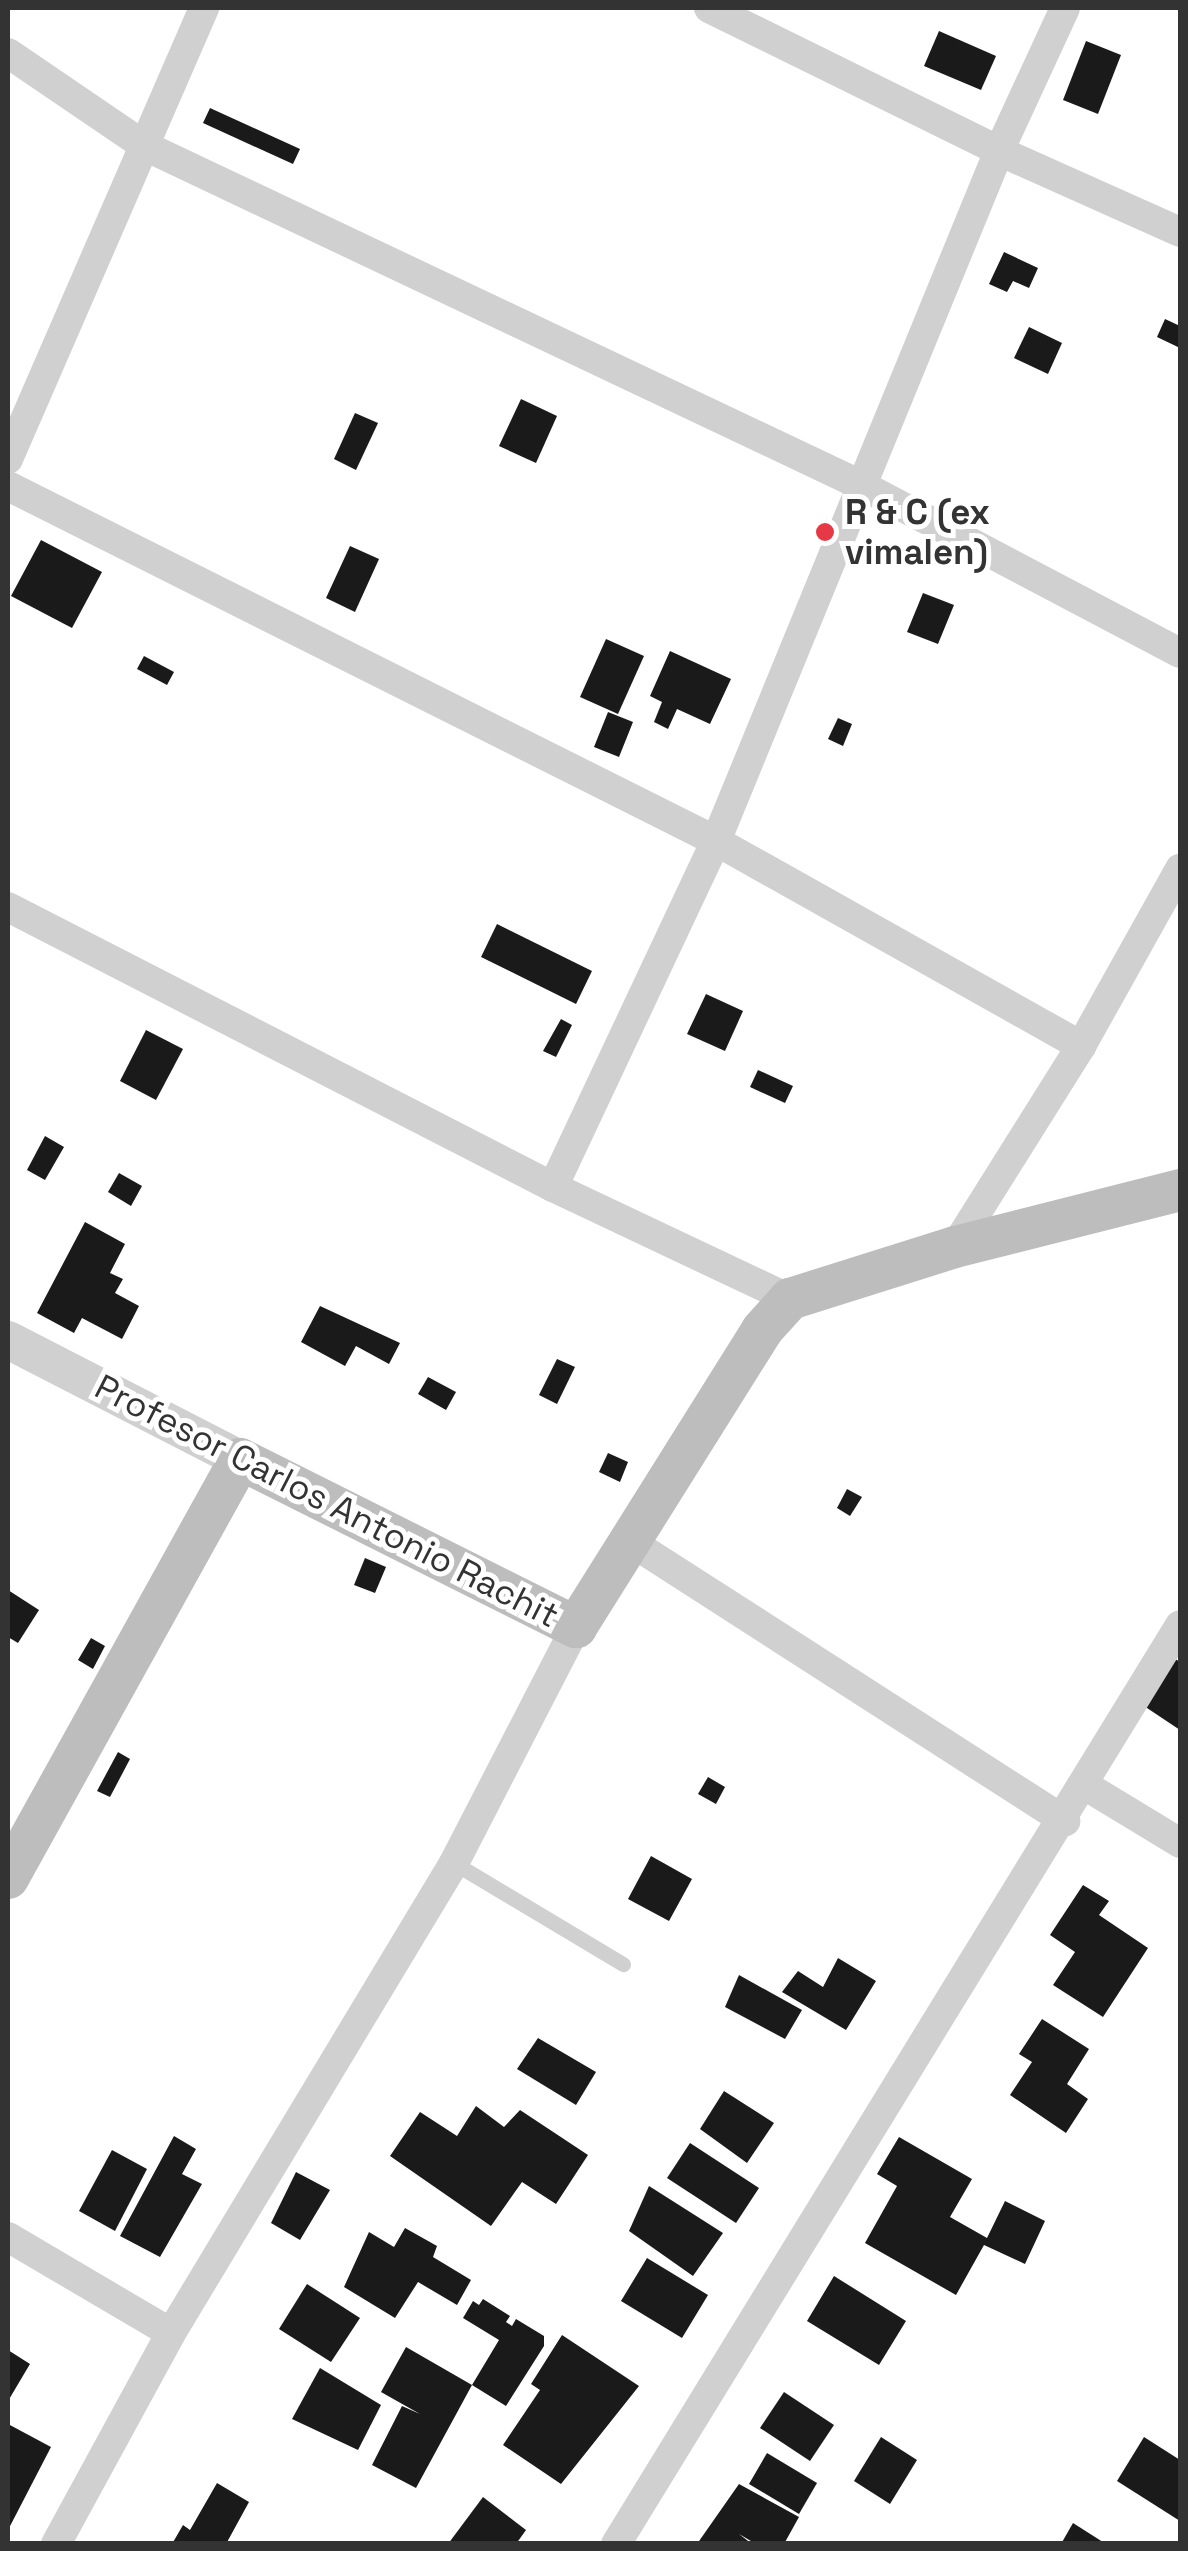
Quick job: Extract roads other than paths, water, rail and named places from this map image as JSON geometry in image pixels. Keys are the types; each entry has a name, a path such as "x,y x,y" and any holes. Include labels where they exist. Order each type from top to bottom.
{"main road":[{"path":"790,1300 955,1247 1180,1190"},
{"name":"Profesor Carlos Antonio Rachit","path":"240,1459 576,1627 762,1330 790,1300"},
{"path":"8,1878 240,1459"}],"street":[{"path":"8,459 204,8"},
{"path":"708,8 999,152 1180,232"},
{"path":"553,1187 716,842 866,487 999,152 1064,8"},
{"path":"8,53 145,146 866,487 1180,653"},
{"path":"8,486 716,842 1081,1046"},
{"path":"955,1247 1081,1046 1180,869"},
{"path":"8,906 553,1187 790,1300"},
{"name":"Profesor Carlos Antonio Rachit","path":"8,1340 240,1459"},
{"path":"628,1540 1064,1821"},
{"path":"616,2544 1086,1786 1180,1625"},
{"path":"56,2544 171,2333 454,1863 576,1627"},
{"path":"1086,1786 1180,1843"},
{"path":"8,2237 171,2333"}],"lane":[{"path":"454,1863 623,1964"}],"place":[{"name":"R & C (ex vimalen)","path":"825,532"}]}
